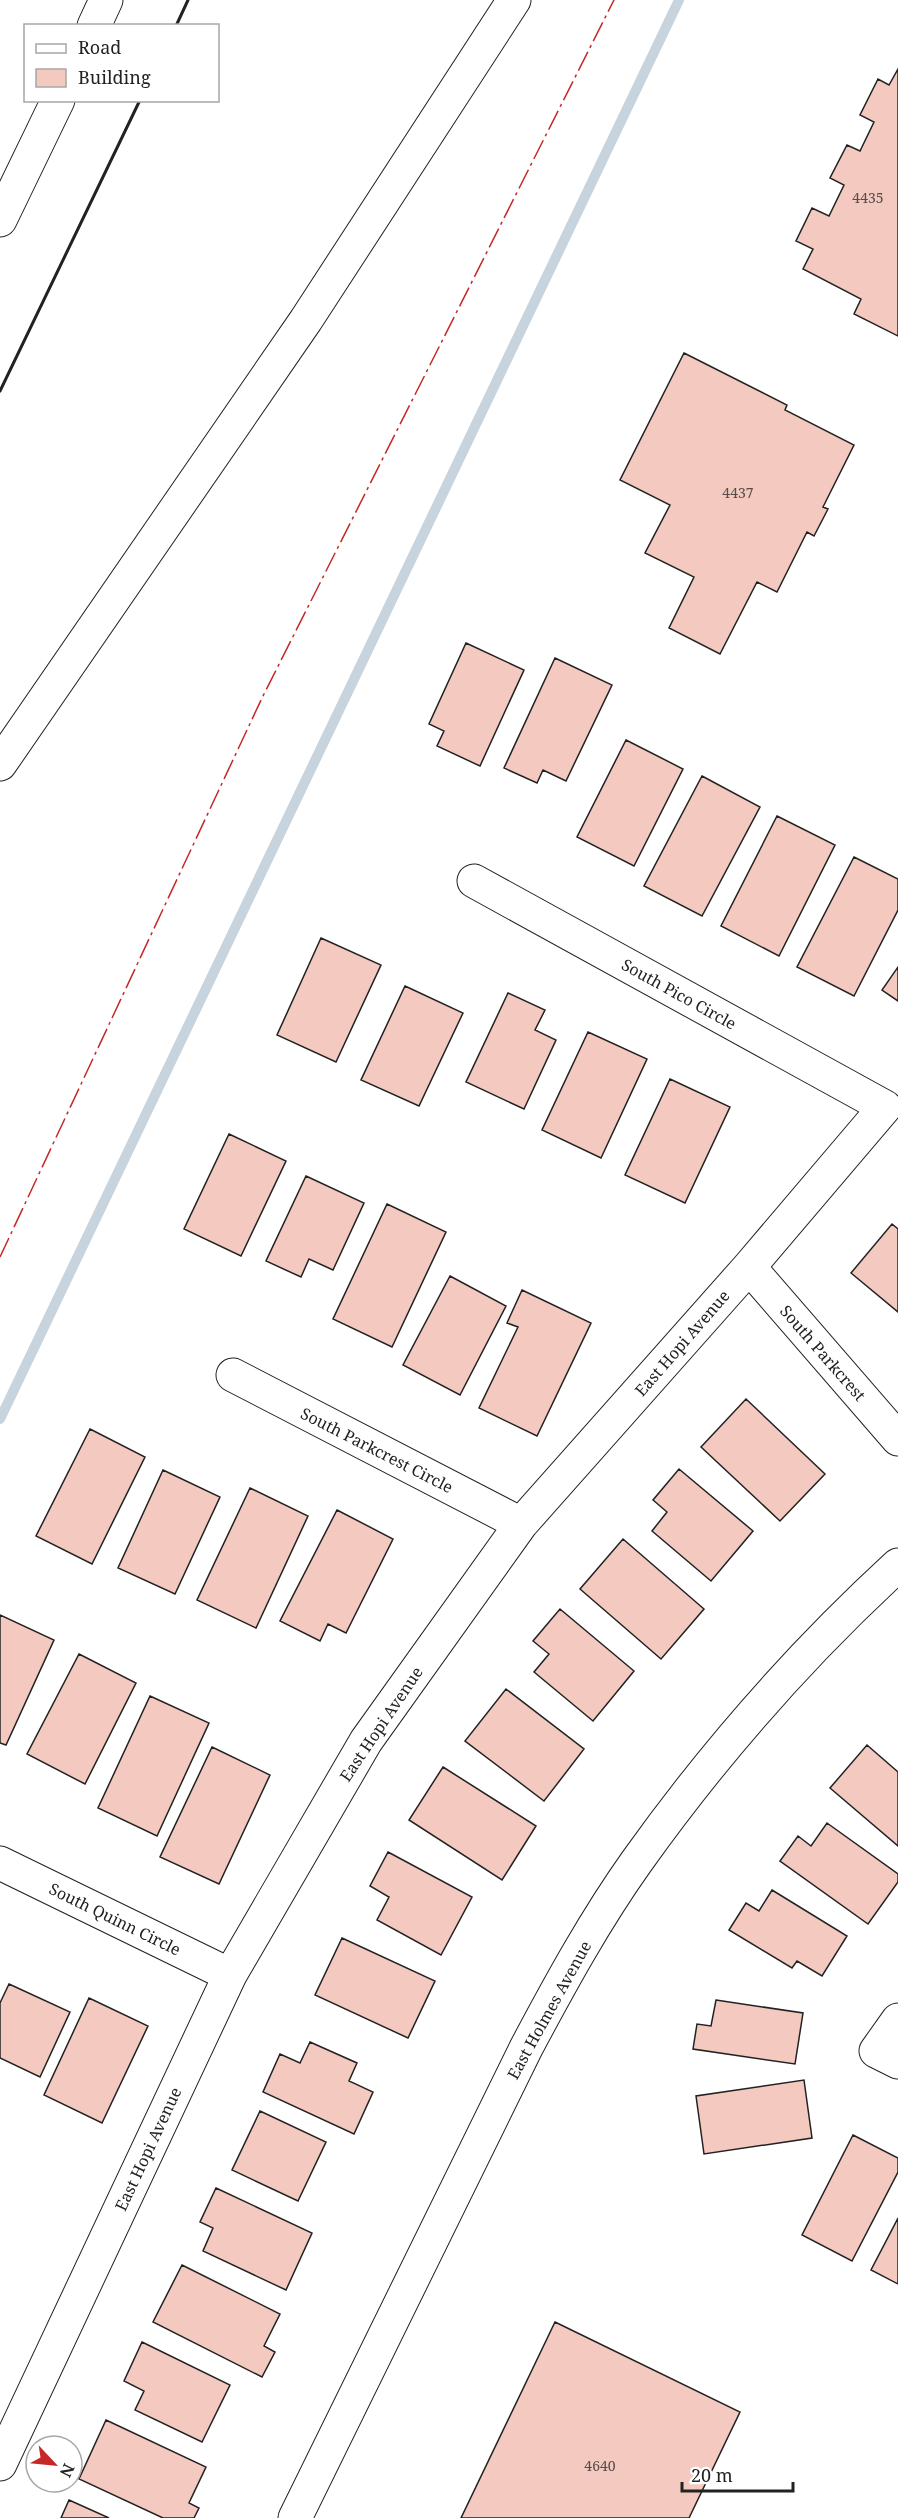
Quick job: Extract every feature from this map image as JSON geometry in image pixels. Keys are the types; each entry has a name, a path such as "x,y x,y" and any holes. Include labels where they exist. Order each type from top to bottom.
{"main road":[{"path":"95,24 106,0"},
{"path":"0,764 306,320 514,0"},
{"path":"0,220 57,102"},
{"name":"South Pico Circle","path":"474,881 885,1107"},
{"name":"East Hopi Avenue","path":"0,2464 230,1975 366,1741 521,1524 749,1267 885,1107"},
{"name":"South Parkcrest","path":"749,1267 898,1439"},
{"name":"South Parkcrest Circle","path":"233,1375 521,1524"},
{"name":"East Holmes Avenue","path":"295,2518 526,2048 594,1927 636,1862 724,1747 811,1648 898,1566"},
{"name":"South Quinn Circle","path":"0,1863 230,1975"},
{"path":"887,2057 898,2020"}],"building":[{"path":"898,69 898,336 854,314 861,299 803,269 813,249 796,241 812,208 829,216 844,185 830,178 847,145 860,151 874,122 860,115 878,79 889,85"},
{"path":"684,353 787,405 785,410 854,445 823,507 828,509 814,536 807,532 777,592 757,582 720,654 669,628 694,577 645,553 670,505 620,480"},
{"path":"466,643 524,670 480,766 437,746 444,731 429,724"},
{"path":"555,658 612,685 566,781 543,770 537,783 504,768"},
{"path":"626,740 683,769 634,866 577,837"},
{"path":"702,776 760,807 702,916 644,886"},
{"path":"777,816 835,845 779,956 721,926"},
{"path":"854,857 898,879 898,910 854,996 797,967"},
{"path":"321,938 381,965 336,1062 277,1035"},
{"path":"898,967 898,1001 882,990"},
{"path":"405,986 463,1013 419,1106 361,1080"},
{"path":"508,993 545,1010 535,1030 556,1040 524,1109 466,1082"},
{"path":"588,1032 647,1059 601,1158 542,1130"},
{"path":"670,1079 730,1107 685,1203 625,1175"},
{"path":"229,1134 286,1161 241,1256 184,1229"},
{"path":"306,1176 364,1203 333,1270 309,1259 301,1277 266,1261"},
{"path":"387,1204 446,1232 392,1347 333,1319"},
{"path":"892,1224 898,1229 898,1312 851,1273"},
{"path":"450,1276 506,1306 460,1395 403,1365"},
{"path":"522,1290 591,1323 537,1436 479,1408 518,1327 507,1323"},
{"path":"746,1399 825,1474 780,1521 701,1447"},
{"path":"90,1429 145,1457 92,1564 36,1536"},
{"path":"679,1469 753,1531 711,1581 652,1531 667,1512 653,1500"},
{"path":"163,1470 220,1497 175,1594 118,1568"},
{"path":"250,1488 308,1516 256,1628 197,1600"},
{"path":"337,1510 393,1539 346,1633 328,1624 320,1641 280,1621"},
{"path":"623,1539 704,1609 661,1659 580,1589"},
{"path":"560,1609 634,1671 593,1721 534,1672 549,1654 533,1641"},
{"path":"0,1615 54,1640 6,1745 0,1743"},
{"path":"79,1654 136,1683 85,1784 27,1754"},
{"path":"506,1689 584,1749 544,1801 465,1741"},
{"path":"150,1696 209,1723 157,1836 98,1808"},
{"path":"867,1745 898,1772 898,1846 830,1788"},
{"path":"212,1747 270,1775 219,1884 160,1857"},
{"path":"443,1767 536,1826 502,1880 409,1820"},
{"path":"827,1823 898,1874 898,1882 868,1924 780,1861 798,1836 811,1846"},
{"path":"388,1852 472,1897 441,1955 377,1920 389,1897 370,1886"},
{"path":"772,1890 847,1936 822,1976 797,1961 792,1968 729,1930 746,1903 759,1911"},
{"path":"342,1938 435,1981 408,2038 315,1995"},
{"path":"9,1984 70,2012 40,2077 0,2058 0,2003"},
{"path":"89,1998 148,2026 102,2123 44,2095"},
{"path":"716,2000 803,2013 795,2064 693,2049 697,2024 711,2026"},
{"path":"310,2042 357,2063 349,2081 373,2092 354,2134 263,2092 280,2054 300,2063"},
{"path":"804,2080 812,2138 704,2154 696,2096"},
{"path":"260,2111 326,2142 298,2201 232,2170"},
{"path":"853,2135 898,2158 898,2172 852,2261 802,2235"},
{"path":"216,2188 312,2233 286,2290 203,2251 213,2228 200,2222"},
{"path":"898,2218 898,2284 871,2270"},
{"path":"182,2265 280,2314 264,2346 275,2352 262,2377 153,2322"},
{"path":"555,2322 740,2412 689,2518 461,2518"},
{"path":"142,2342 230,2385 202,2442 135,2410 144,2391 124,2381"},
{"path":"106,2420 206,2467 189,2503 199,2508 194,2518 163,2518 84,2481 84,2468"},
{"path":"69,2500 109,2518 61,2518"}],"waterway":[{"path":"0,1419 679,0"}],"wall":[{"path":"177,24 188,0"},
{"path":"0,391 139,102"}],"power":[{"path":"0,1257 262,698 614,0"}]}
